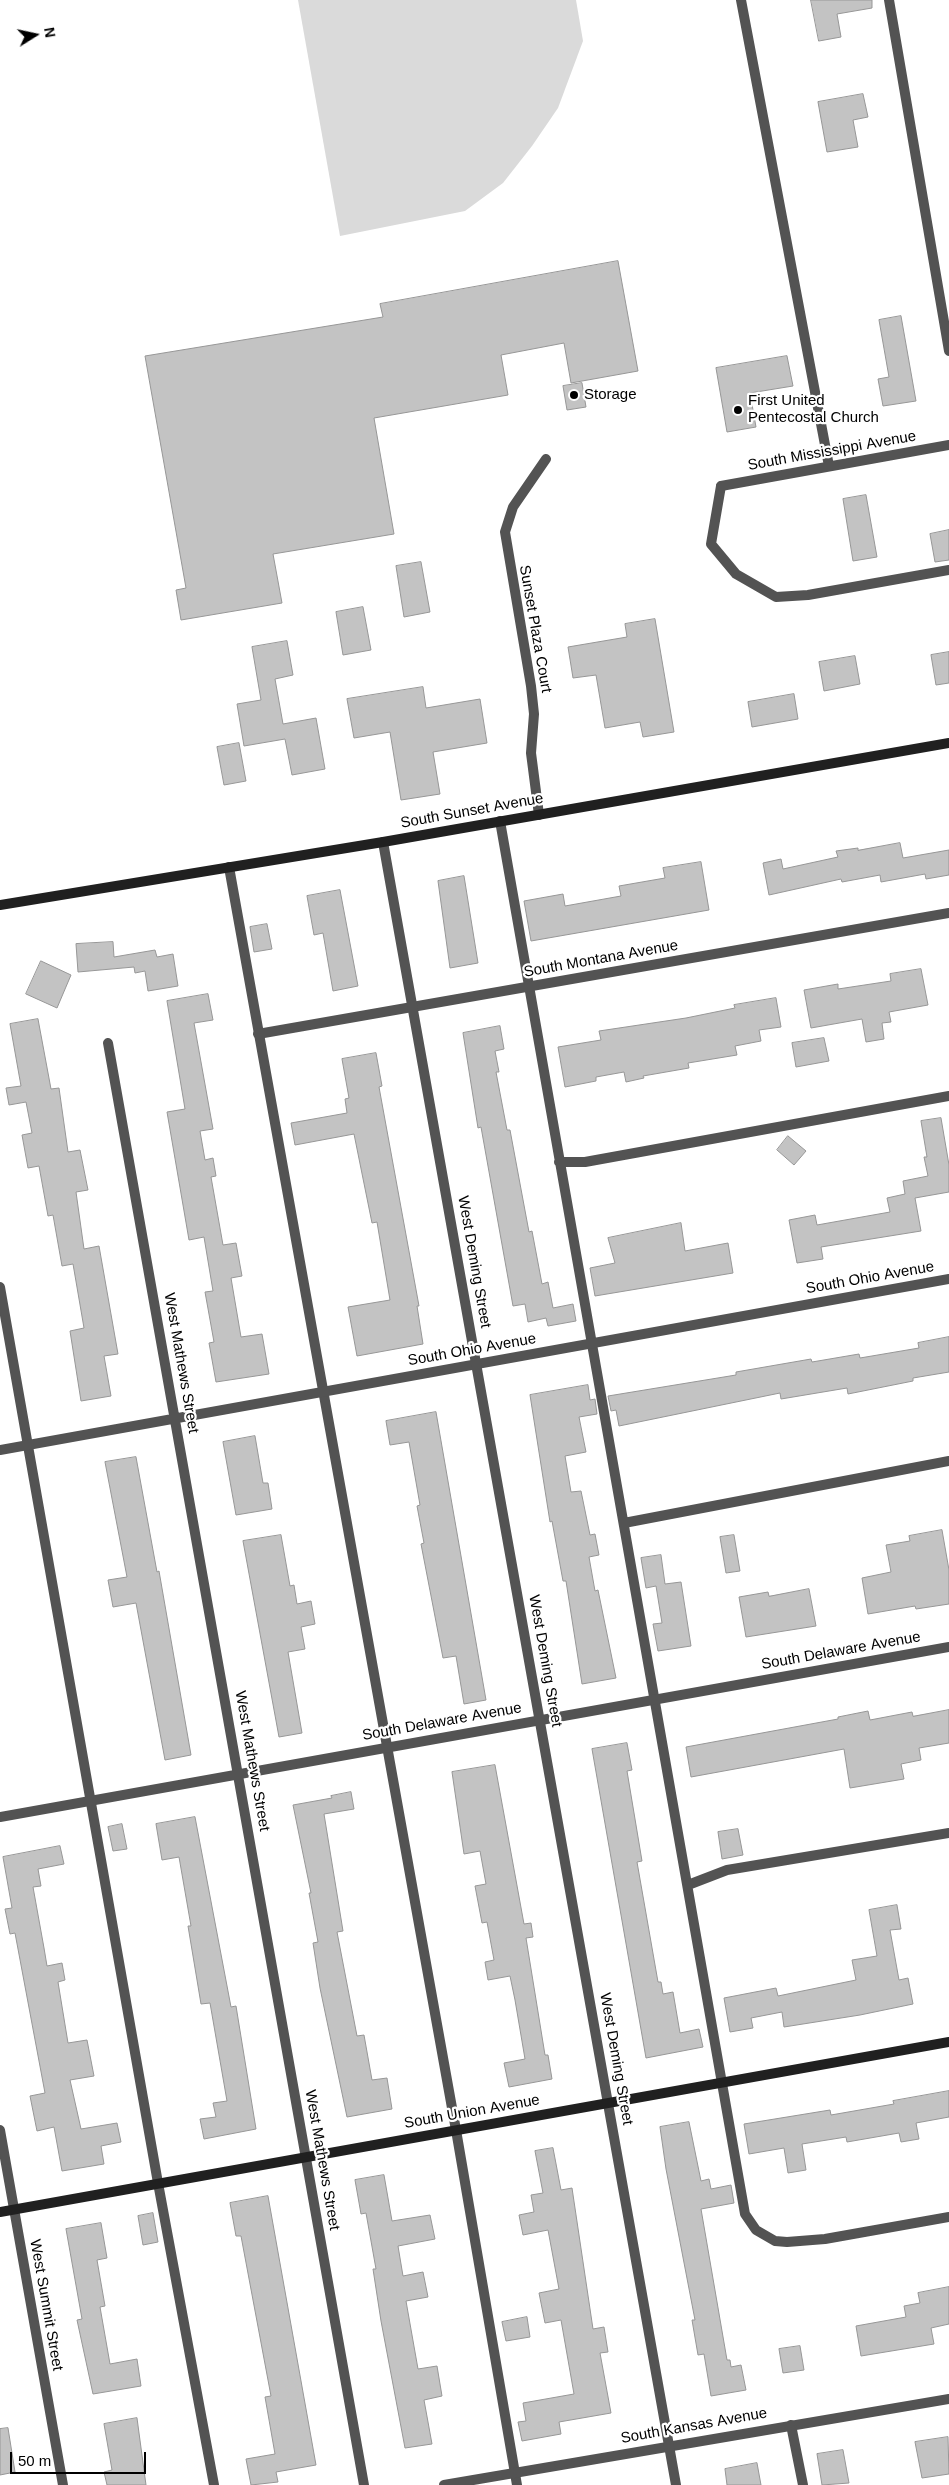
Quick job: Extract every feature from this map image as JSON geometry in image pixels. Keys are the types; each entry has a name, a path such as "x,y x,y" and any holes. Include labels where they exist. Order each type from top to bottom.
{"main road":[{"name":"South Sunset Avenue","path":"0,905 384,842 949,743"},
{"name":"South Union Avenue","path":"0,2212 949,2042"}],"street":[{"path":"741,0 829,466"},
{"path":"889,0 949,351"},
{"name":"South Mississippi Avenue","path":"949,445 721,486 711,544 736,574 776,597 808,595 949,570"},
{"name":"Sunset Plaza Court","path":"539,814 531,753 534,714 531,686 505,532 513,506 546,459"},
{"path":"500,821 591,1344 656,1699 745,2214 756,2230 765,2236 781,2242 811,2241 949,2218"},
{"name":"West Deming Street","path":"384,842 676,2485"},
{"path":"229,867 456,2130 517,2485"},
{"name":"South Montana Avenue","path":"258,1034 949,913"},
{"name":"West Mathews Street","path":"108,1043 176,1417 364,2485"},
{"path":"559,1162 585,1162 949,1096"},
{"name":"South Ohio Avenue","path":"0,1450 949,1279"},
{"path":"0,1287 158,2183 214,2485"},
{"path":"624,1523 949,1461"},
{"name":"South Delaware Avenue","path":"0,1817 949,1647"},
{"path":"688,1885 727,1870 949,1833"},
{"name":"West Summit Street","path":"0,2130 63,2485"},
{"name":"South Kansas Avenue","path":"444,2485 949,2399"},
{"path":"791,2425 803,2485"}],"shaded area":[{"path":"298,0 576,0 583,41 558,108 532,146 503,183 465,211 340,236"}],"building":[{"path":"811,0 872,0 872,8 837,14 841,37 819,41"},
{"path":"863,94 868,117 853,120 858,147 827,152 818,102"},
{"path":"618,261 638,371 571,383 564,343 501,355 508,395 374,418 394,534 273,554 282,603 181,620 176,590 186,588 145,356 383,317 380,304"},
{"path":"901,316 916,401 883,406 878,379 889,377 879,320"},
{"name":"First United Pentecostal Church","path":"787,356 793,386 750,393 756,427 727,432 716,368"},
{"path":"582,383 586,407 567,410 563,386"},
{"path":"866,495 877,557 853,561 843,499"},
{"path":"949,530 949,560 935,562 930,534"},
{"path":"421,562 430,612 404,617 396,566"},
{"path":"363,607 371,650 343,655 336,612"},
{"path":"655,619 674,732 643,737 640,722 605,728 596,675 573,678 568,647 627,637 625,624"},
{"path":"287,641 293,675 275,679 283,724 316,718 325,769 292,775 285,739 244,746 237,704 261,700 252,647"},
{"path":"949,652 949,683 936,685 931,655"},
{"path":"855,656 860,684 824,691 819,662"},
{"path":"423,687 426,708 480,699 487,743 433,752 440,794 401,800 390,732 354,738 347,699"},
{"path":"794,694 798,719 752,727 748,702"},
{"path":"239,743 246,781 224,785 217,747"},
{"path":"900,843 903,858 949,850 949,875 926,879 925,874 881,882 880,875 842,882 841,879 769,895 763,863 781,859 783,869 838,857 836,851 858,848 858,850"},
{"path":"701,862 709,910 531,941 524,901 563,894 565,906 621,896 619,886 665,878 663,868"},
{"path":"464,876 478,963 450,968 438,881"},
{"path":"340,890 358,986 333,991 323,933 314,935 307,896"},
{"path":"267,924 272,949 254,952 250,927"},
{"path":"113,942 114,957 155,950 157,957 173,954 178,986 148,991 145,971 135,973 134,967 78,972 76,944"},
{"path":"41,961 71,975 57,1008 26,994"},
{"path":"921,969 928,1005 889,1012 891,1022 882,1023 884,1039 866,1042 862,1019 811,1028 804,990 838,984 838,989 891,981 890,974"},
{"path":"208,994 213,1020 194,1023 213,1129 200,1131 205,1160 213,1158 216,1176 211,1177 223,1245 236,1243 242,1276 231,1278 241,1337 262,1334 269,1374 216,1382 209,1343 214,1342 205,1292 213,1291 204,1237 189,1240 167,1112 185,1109 167,1001"},
{"path":"776,998 781,1027 759,1030 761,1041 735,1046 737,1055 688,1063 689,1068 643,1076 644,1078 626,1082 624,1072 596,1077 596,1081 565,1087 558,1047 601,1040 599,1031 686,1018 735,1008 734,1005"},
{"path":"38,1019 51,1089 59,1088 68,1152 80,1150 88,1190 76,1192 84,1249 99,1246 118,1354 104,1356 111,1396 81,1401 70,1331 84,1328 73,1264 62,1266 53,1215 48,1216 39,1166 28,1168 22,1135 32,1133 26,1102 9,1105 6,1088 21,1086 10,1024"},
{"path":"500,1026 504,1049 495,1051 499,1072 496,1072 507,1130 510,1130 529,1232 532,1231 542,1284 548,1282 553,1308 573,1304 576,1321 548,1326 546,1318 528,1322 525,1304 513,1306 481,1127 478,1128 463,1033"},
{"path":"824,1038 829,1061 796,1067 792,1043"},
{"path":"376,1053 382,1086 379,1087 419,1306 417,1306 423,1344 357,1356 348,1307 390,1300 377,1222 372,1223 354,1134 295,1145 291,1123 347,1113 345,1099 349,1098 342,1059"},
{"path":"941,1118 949,1165 949,1192 915,1198 921,1231 821,1247 823,1259 797,1263 789,1220 815,1215 817,1225 890,1212 887,1198 905,1194 903,1181 928,1176 924,1157 927,1157 921,1121"},
{"path":"788,1136 806,1151 794,1165 777,1150"},
{"path":"681,1223 685,1251 728,1243 733,1273 595,1296 590,1268 615,1263 608,1238"},
{"path":"949,1337 949,1372 913,1378 913,1381 848,1394 847,1388 781,1399 780,1393 619,1426 616,1410 611,1411 608,1396 736,1375 736,1372 811,1359 812,1362 859,1354 860,1358 919,1348 918,1343"},
{"path":"588,1385 590,1400 595,1399 597,1414 579,1417 586,1452 565,1456 571,1492 581,1491 590,1535 595,1534 599,1555 589,1557 595,1591 598,1590 616,1678 582,1684 566,1581 563,1581 552,1521 550,1522 530,1395"},
{"path":"436,1412 486,1700 464,1704 456,1656 443,1658 421,1544 424,1543 417,1506 420,1505 409,1442 390,1445 386,1421"},
{"path":"255,1436 263,1483 268,1483 272,1509 236,1515 223,1442"},
{"path":"136,1457 157,1572 159,1571 191,1755 165,1760 136,1603 113,1607 108,1580 127,1577 105,1462"},
{"path":"942,1530 949,1570 949,1604 916,1609 915,1606 868,1614 862,1578 891,1572 886,1545 910,1541 909,1536"},
{"path":"281,1535 290,1586 294,1585 297,1604 311,1601 315,1624 301,1627 305,1649 288,1652 302,1733 279,1737 243,1541"},
{"path":"734,1535 740,1571 726,1573 720,1537"},
{"path":"661,1555 665,1584 681,1582 691,1646 658,1651 653,1624 662,1623 656,1586 646,1588 641,1558"},
{"path":"809,1589 816,1626 746,1637 739,1597 768,1592 769,1596"},
{"path":"949,1710 949,1743 919,1748 921,1760 901,1764 904,1779 850,1788 844,1749 691,1777 686,1747 838,1719 838,1717 868,1711 870,1720 912,1712 913,1716"},
{"path":"627,1743 632,1770 627,1771 642,1861 637,1862 658,1982 661,1982 663,1994 673,1992 680,2033 699,2029 703,2047 646,2058 592,1749"},
{"path":"495,1765 524,1924 531,1923 533,1937 526,1938 545,2055 548,2055 552,2079 509,2087 504,2063 525,2059 515,2000 510,1976 488,1980 485,1962 494,1960 487,1922 482,1923 475,1886 486,1884 480,1851 464,1854 452,1772"},
{"path":"351,1792 354,1809 324,1814 343,1931 337,1932 357,2036 364,2035 372,2080 387,2078 392,2109 347,2117 320,1988 313,1943 318,1942 309,1893 311,1893 293,1805 332,1798 331,1796"},
{"path":"195,1817 231,2007 236,2006 256,2129 204,2139 200,2119 216,2117 213,2103 227,2101 210,2003 201,2004 188,1926 191,1926 179,1857 162,1860 156,1824"},
{"path":"122,1824 127,1849 113,1851 108,1827"},
{"path":"738,1829 743,1855 722,1859 718,1832"},
{"path":"60,1846 64,1864 38,1869 41,1886 33,1887 47,1966 62,1963 65,1980 58,1982 68,2043 87,2040 94,2076 70,2080 81,2129 117,2123 121,2142 101,2146 104,2164 62,2171 54,2127 37,2131 30,2096 45,2093 15,1933 10,1934 5,1909 12,1908 3,1857"},
{"path":"897,1905 901,1929 890,1930 899,1980 908,1978 913,2004 860,2015 784,2027 782,2012 751,2018 753,2028 730,2032 724,1998 776,1988 778,1996 856,1980 852,1960 877,1956 869,1910"},
{"path":"949,2091 949,2117 916,2123 919,2139 901,2142 899,2133 847,2142 846,2137 802,2144 806,2170 788,2173 784,2148 749,2154 744,2124 830,2110 831,2115 894,2104 893,2101"},
{"path":"689,2122 701,2181 709,2179 711,2189 731,2185 734,2203 701,2209 727,2360 730,2360 731,2367 741,2365 746,2390 711,2396 704,2354 698,2355 692,2320 695,2320 666,2169 660,2127"},
{"path":"553,2148 561,2190 572,2188 593,2329 604,2327 608,2352 600,2353 611,2413 559,2422 561,2434 522,2441 518,2422 526,2421 523,2403 574,2394 561,2320 545,2323 539,2293 559,2289 548,2230 523,2235 519,2215 534,2212 531,2195 543,2193 535,2151"},
{"path":"384,2175 392,2221 430,2215 435,2239 398,2246 403,2276 423,2272 428,2297 406,2301 418,2369 437,2366 442,2396 424,2400 432,2444 405,2448 381,2321 373,2269 376,2269 366,2213 361,2214 355,2180"},
{"path":"268,2196 316,2465 276,2472 278,2482 251,2485 246,2459 275,2454 265,2397 271,2396 241,2236 236,2236 230,2203"},
{"path":"153,2213 158,2242 143,2245 138,2216"},
{"path":"101,2223 107,2258 97,2260 105,2306 100,2307 110,2364 137,2359 141,2386 93,2394 77,2320 82,2319 66,2229"},
{"path":"949,2287 949,2324 931,2328 934,2344 861,2356 856,2326 906,2317 904,2306 920,2303 918,2293"},
{"path":"527,2317 530,2337 506,2341 502,2322"},
{"path":"800,2346 804,2370 783,2373 779,2349"},
{"path":"137,2418 146,2485 107,2485 104,2472 112,2470 104,2424"},
{"path":"8,2428 15,2472 0,2475 0,2429"},
{"path":"948,2437 949,2474 922,2478 915,2442"},
{"path":"843,2450 849,2483 822,2485 817,2454"},
{"path":"757,2463 761,2485 727,2485 725,2469"}],"place":[{"name":"Storage","path":"574,395"},
{"name":"First United Pentecostal Church","path":"738,410"}]}
